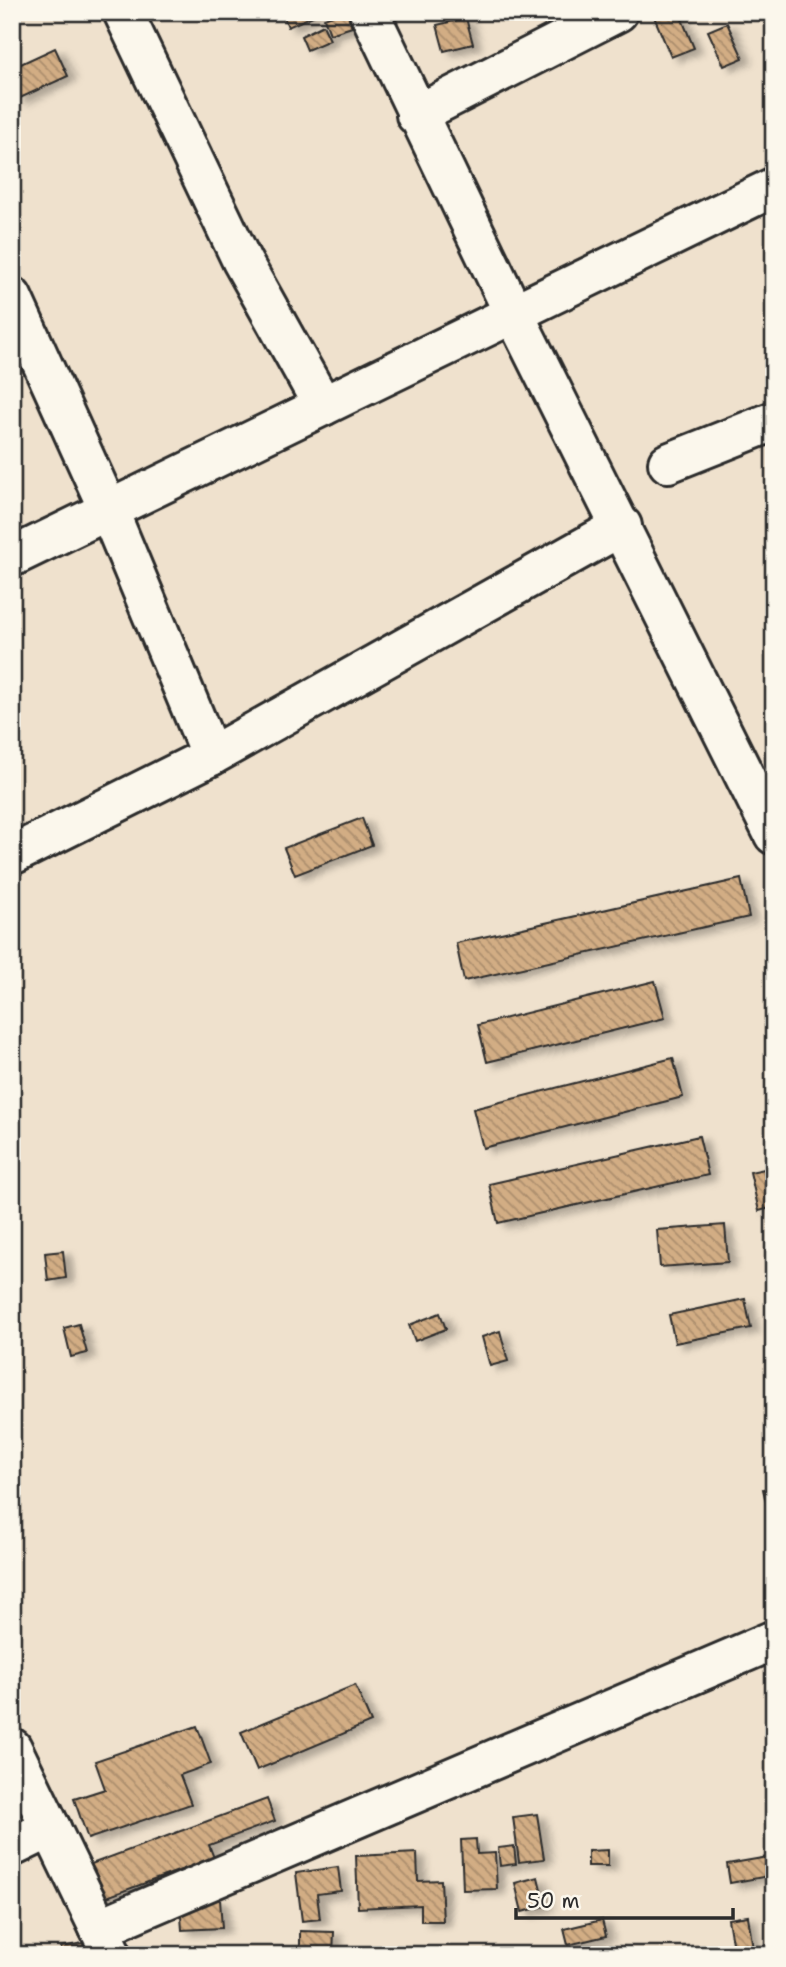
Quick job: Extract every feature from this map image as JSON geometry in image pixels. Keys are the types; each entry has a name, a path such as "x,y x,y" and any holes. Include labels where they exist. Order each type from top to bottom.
{"street":[{"path":"123,12 242,261 323,406"},
{"path":"369,12 514,314 769,812"},
{"path":"416,114 618,12"},
{"path":"12,557 774,187"},
{"path":"15,310 109,511 211,757"},
{"path":"668,463 774,421"},
{"path":"12,855 211,757 622,526"},
{"path":"12,1748 105,1941 774,1640"},
{"path":"12,1847 51,1829"}],"building":[{"path":"282,12 319,12 320,13 288,27"},
{"path":"347,12 352,27 330,34 324,18"},
{"path":"652,12 679,12 694,48 671,57"},
{"path":"466,18 473,44 444,51 437,25"},
{"path":"727,23 743,58 724,66 708,31"},
{"path":"323,25 330,40 307,50 301,36"},
{"path":"55,48 68,76 18,99 12,86 12,68"},
{"path":"362,818 372,845 295,875 284,848"},
{"path":"741,879 749,917 464,981 456,943"},
{"path":"655,981 665,1018 487,1062 478,1025"},
{"path":"673,1058 683,1097 483,1148 473,1109"},
{"path":"699,1136 708,1175 498,1223 489,1184"},
{"path":"774,1167 774,1207 759,1211 750,1172"},
{"path":"725,1225 728,1262 660,1267 657,1230"},
{"path":"63,1251 66,1278 48,1281 45,1253"},
{"path":"745,1299 751,1328 675,1343 669,1315"},
{"path":"440,1313 446,1329 415,1341 409,1325"},
{"path":"79,1324 87,1353 71,1357 64,1328"},
{"path":"500,1331 508,1361 490,1366 482,1337"},
{"path":"774,1487 774,1504 767,1506 763,1489"},
{"path":"355,1685 371,1722 257,1770 241,1732"},
{"path":"197,1726 211,1764 180,1775 191,1804 88,1839 74,1799 105,1789 95,1761"},
{"path":"774,1772 774,1793 772,1793 769,1773"},
{"path":"267,1799 275,1821 209,1845 214,1858 96,1901 83,1867"},
{"path":"537,1814 544,1859 519,1862 513,1817"},
{"path":"476,1839 477,1854 495,1853 497,1889 463,1890 461,1840"},
{"path":"514,1846 516,1864 500,1866 498,1848"},
{"path":"608,1850 608,1866 588,1866 588,1851"},
{"path":"417,1853 418,1881 441,1880 443,1921 421,1921 421,1905 358,1908 356,1856"},
{"path":"774,1856 774,1875 730,1883 727,1864"},
{"path":"338,1867 341,1891 317,1894 320,1919 302,1921 296,1873"},
{"path":"538,1877 545,1906 522,1912 515,1883"},
{"path":"220,1899 222,1928 182,1930 180,1902"},
{"path":"748,1916 754,1955 734,1955 728,1919"},
{"path":"602,1920 606,1936 568,1945 564,1929"},
{"path":"300,1931 334,1932 333,1955 300,1955"},
{"path":"83,1943 85,1955 62,1955 61,1947"},
{"path":"183,1951 202,1952 202,1955 183,1955"}]}
